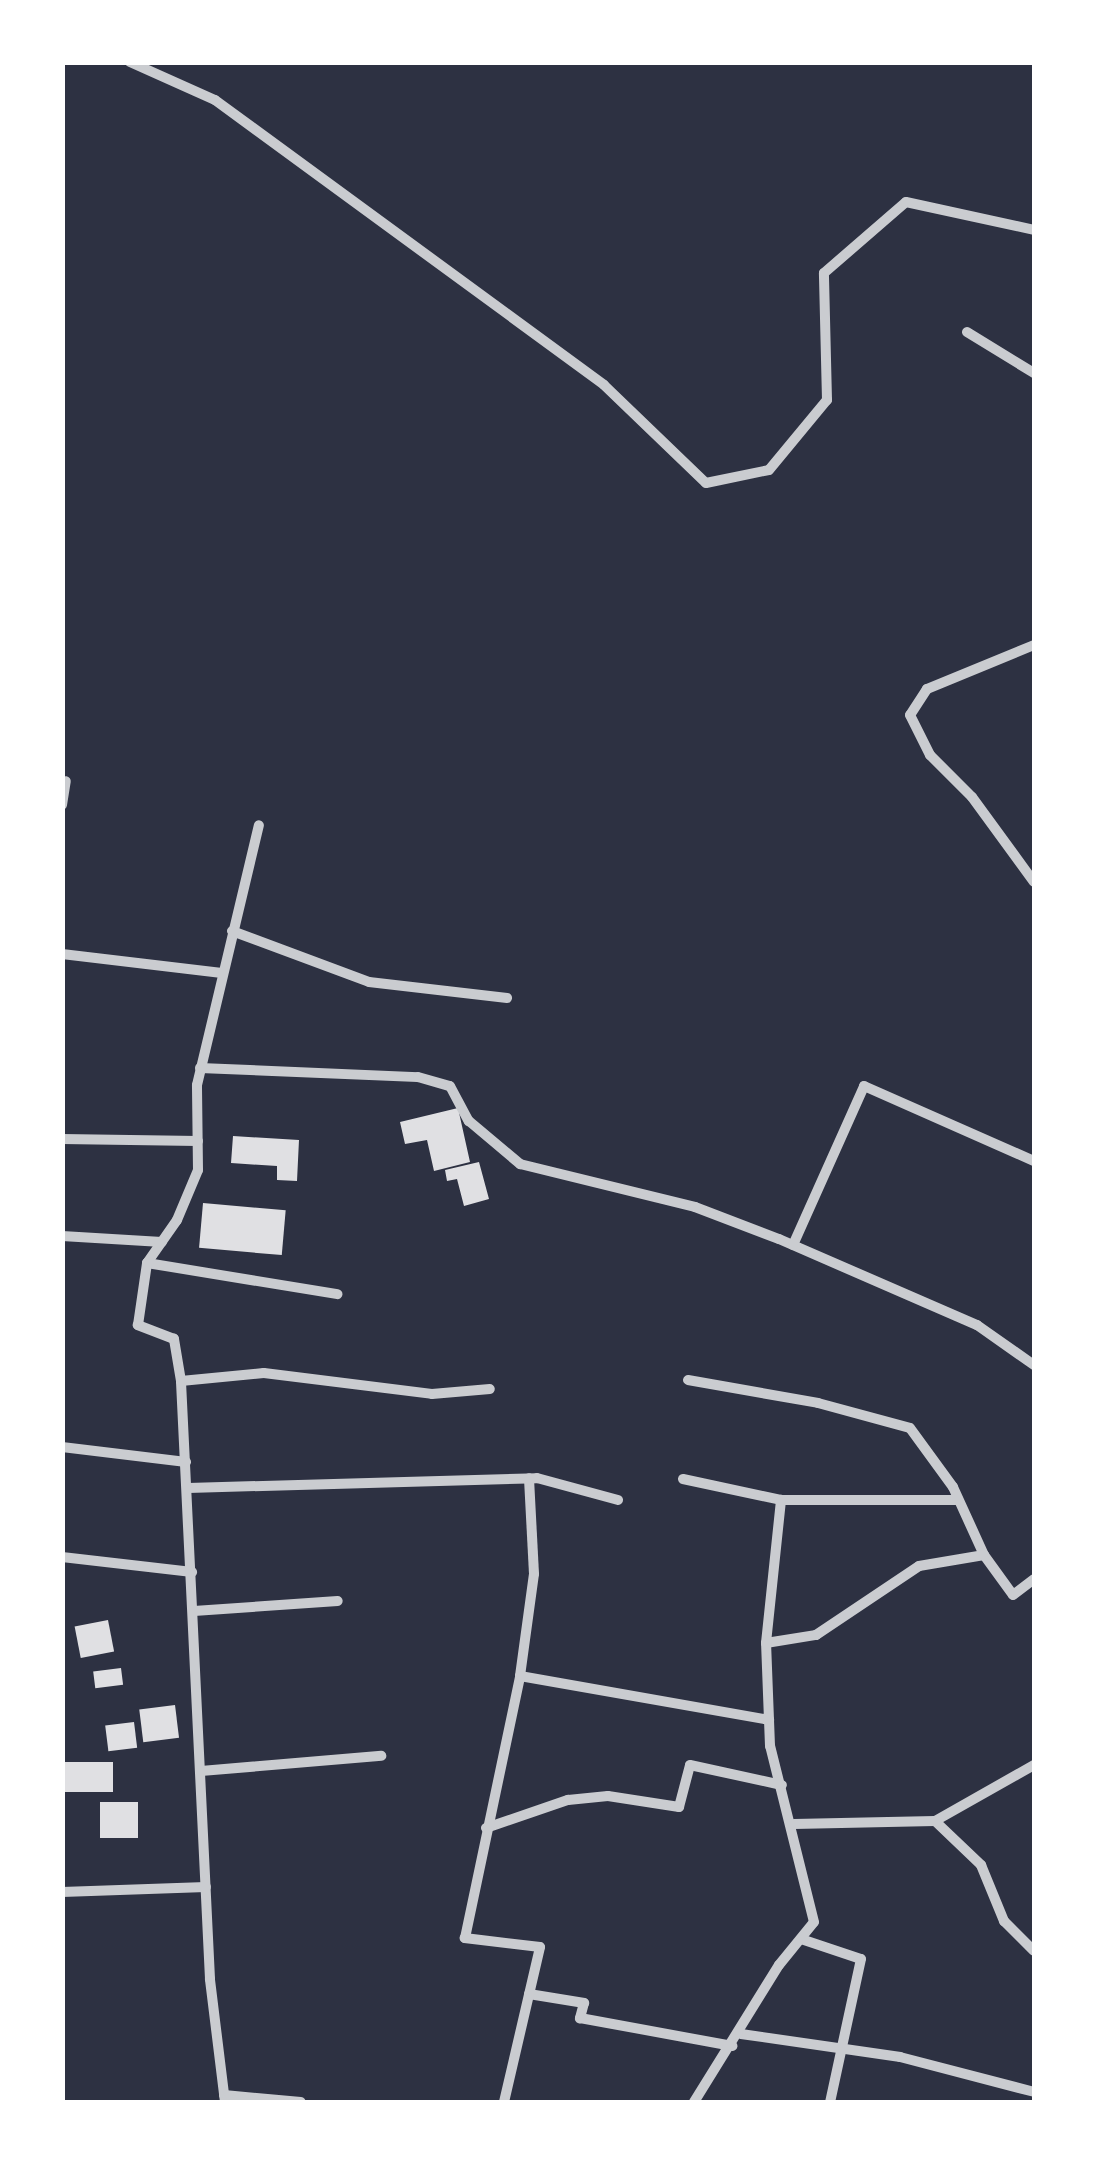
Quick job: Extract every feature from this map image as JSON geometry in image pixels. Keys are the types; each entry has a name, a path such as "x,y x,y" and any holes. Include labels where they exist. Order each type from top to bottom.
{"street":[{"path":"130,62 230,112 604,386 706,483 769,470 827,400 824,272 906,202 1034,230"},
{"path":"968,332 1034,373"},
{"path":"1034,645 927,689 910,716 930,754 972,797 1034,882"},
{"path":"62,805 66,781"},
{"path":"259,825 200,1068 198,1170 162,1242 146,1264 138,1325 174,1340 181,1382 206,1888 225,2099 301,2102"},
{"path":"232,932 369,982 507,998"},
{"path":"62,954 222,973"},
{"path":"200,1068 450,1086 469,1121 520,1164 695,1207 794,1245 976,1325 1034,1365"},
{"path":"794,1245 864,1086 1034,1161"},
{"path":"62,1138 198,1141"},
{"path":"62,1236 162,1242"},
{"path":"146,1264 337,1294"},
{"path":"181,1382 264,1373 432,1394 490,1389"},
{"path":"688,1380 818,1403 910,1428 958,1500 984,1555 1013,1595 1034,1579"},
{"path":"62,1448 186,1462"},
{"path":"188,1488 529,1478 618,1500"},
{"path":"504,2102 540,1947 464,1938 520,1676 534,1574 529,1478"},
{"path":"683,1479 781,1500 958,1500"},
{"path":"694,2102 814,1922 769,1720 766,1644 781,1500"},
{"path":"766,1644 816,1635 918,1566 984,1555"},
{"path":"62,1557 192,1572"},
{"path":"194,1611 338,1601"},
{"path":"520,1676 769,1720"},
{"path":"201,1771 381,1756"},
{"path":"794,1824 935,1821 1034,1764"},
{"path":"486,1828 568,1800 608,1796 679,1807 690,1765 782,1784"},
{"path":"935,1821 981,1865 1004,1921 1034,1952"},
{"path":"62,1892 206,1888"},
{"path":"801,1939 861,1959 830,2102"},
{"path":"529,1994 584,2003 580,2018 732,2046"},
{"path":"741,2034 844,2049 1034,2092"}],"building":[{"path":"458,1108 470,1162 434,1171 427,1140 405,1144 400,1122"},
{"path":"233,1136 299,1140 297,1181 277,1180 277,1166 231,1163"},
{"path":"479,1162 489,1199 464,1206 457,1179 447,1181 445,1170"},
{"path":"203,1203 286,1210 282,1255 199,1248"},
{"path":"108,1620 114,1651 81,1658 75,1626"},
{"path":"121,1668 123,1685 95,1688 93,1671"},
{"path":"175,1705 179,1738 143,1742 139,1709"},
{"path":"134,1722 137,1748 108,1751 105,1726"},
{"path":"62,1762 113,1762 113,1792 62,1792"},
{"path":"100,1802 138,1802 138,1838 100,1838"}]}
